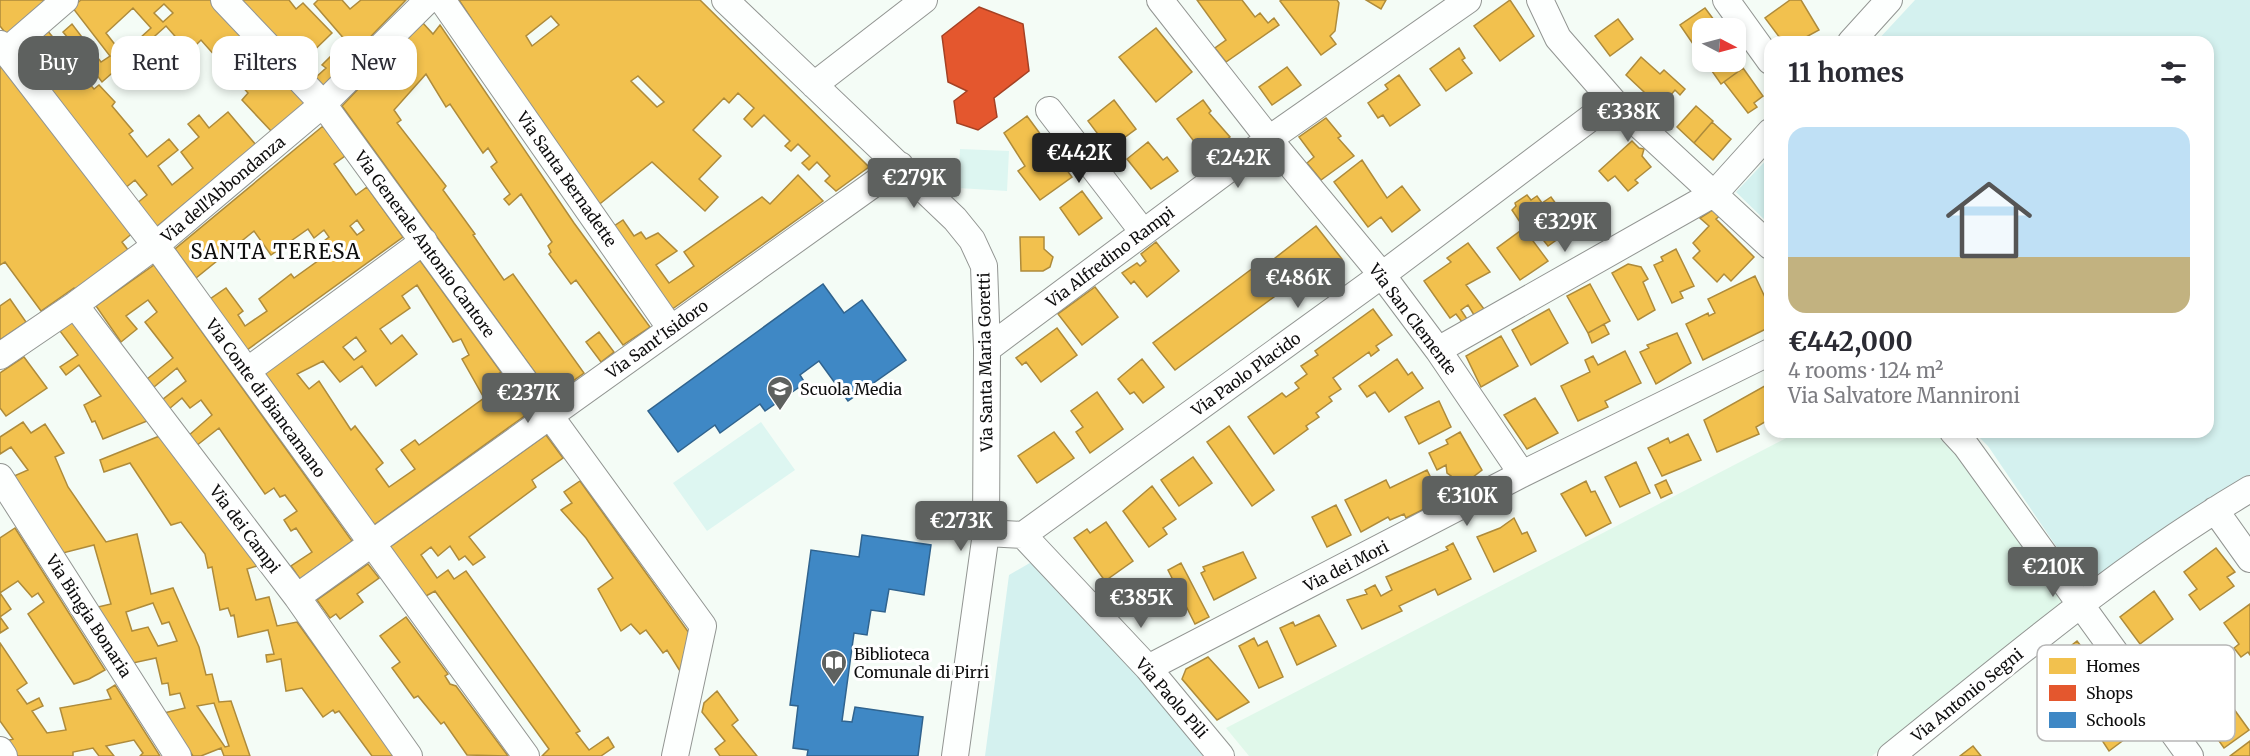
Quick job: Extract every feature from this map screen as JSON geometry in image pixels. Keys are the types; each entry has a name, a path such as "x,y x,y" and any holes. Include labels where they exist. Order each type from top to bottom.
{"street":[{"path":"3,48 65,0"},
{"name":"Via Generale Antonio Cantore","path":"224,0 323,104 703,626 675,756"},
{"name":"Via dell'Abbondanza","path":"0,356 75,305 156,245 323,104 428,0"},
{"name":"Via Santa Bernadette","path":"442,0 671,329"},
{"name":"Via Santa Maria Goretti","path":"725,0 955,219 972,240 984,266 987,349 986,533 955,756"},
{"path":"814,85 924,0"},
{"name":"Via San Clemente","path":"1160,0 1269,139 1382,275 1438,350 1522,474"},
{"name":"Via Alfredino Rampi","path":"987,349 1269,139 1468,0"},
{"path":"1539,0 1558,38 1613,101 1764,240"},
{"path":"1726,0 1764,53"},
{"path":"1856,36 1889,0"},
{"name":"Via Conte di Biancamano","path":"3,48 156,245 370,545 526,756"},
{"name":"Via Paolo Placido","path":"1023,535 1382,275 1613,101"},
{"path":"1049,110 1143,232"},
{"path":"1438,350 1715,193 1764,139"},
{"name":"Via Sant'Isidoro","path":"297,597 900,165"},
{"path":"247,371 424,241"},
{"name":"Via dei Campi","path":"75,305 297,597 409,756"},
{"name":"Via dei Mori","path":"1148,668 1522,474 1764,355"},
{"path":"1959,438 2112,645"},
{"name":"Via Bingia Bonaria","path":"0,477 178,756"},
{"name":"Via Antonio Segni","path":"1891,756 2082,603 2215,510 2250,489"},
{"path":"2215,510 2250,559"},
{"path":"986,533 1023,535"},
{"name":"Via Paolo Pili","path":"1023,535 1148,668 1221,756"},
{"path":"2179,741 2190,756"},
{"path":"0,750 4,756"}],"green space":[{"path":"1786,438 1941,438 1965,460 2061,601 2058,612 1872,756 1249,756 1226,728"}],"shaded area":[{"path":"1915,0 2250,0 2250,481 2084,587 1988,446 1980,438 2214,438 2214,36 1882,36"},
{"path":"960,149 1009,151 1007,191 958,188"},
{"path":"1764,162 1764,219 1736,192"},
{"path":"761,422 795,470 707,531 673,483"},
{"path":"1035,560 1209,756 985,756 1009,575"}],"building: Homes":[{"path":"0,0 54,0 10,39 0,26"},
{"path":"81,0 212,0 247,36 212,36 212,52 200,41 200,36 175,36 166,26 155,36 142,36 151,28 133,8 106,33 111,39 111,74 102,82 99,78 99,59 101,62 110,56 99,42 99,36 94,36 72,7","holes":["164,4 173,13 163,22 154,13"]},
{"path":"236,0 289,0 296,9 303,3 332,33 318,47 318,36 271,36"},
{"path":"318,0 342,0 350,9 361,0 406,0 371,36 342,36 314,4"},
{"path":"459,0 700,0 869,167 836,191 825,181 830,176 817,162 809,170 802,163 810,156 798,144 791,151 785,146 790,141 764,115 752,127 744,119 754,108 738,93 729,103 724,98 693,130 721,156 699,179 718,197 705,211 652,162 596,207","holes":["551,16 559,25 532,46 526,36","638,76 664,102 657,107 631,81"]},
{"path":"1197,0 1242,0 1255,17 1260,13 1268,23 1274,18 1279,25 1226,62 1215,48 1226,40"},
{"path":"1337,0 1339,3 1335,31 1330,36 1336,44 1321,55 1280,1"},
{"path":"1366,0 1386,0 1381,9"},
{"path":"1510,0 1534,36 1500,61 1474,26"},
{"path":"1790,0 1801,0 1819,30 1808,36 1778,36 1765,18"},
{"path":"1705,8 1712,18 1692,18 1692,42 1680,25"},
{"path":"1618,19 1633,39 1610,56 1595,36"},
{"path":"422,22 433,34 440,25 574,223 650,327 623,345 576,280 571,284 549,254 551,252 548,246 552,242 521,194 509,205 504,199 510,194 491,167 497,162 488,148 483,153 450,104 446,107 426,74 417,84 417,36 409,36"},
{"path":"72,24 81,36 66,36 63,32"},
{"path":"1156,28 1192,72 1156,102 1119,57"},
{"path":"47,30 52,36 40,36"},
{"path":"1459,48 1465,58 1462,60 1472,73 1446,91 1430,69"},
{"path":"330,57 330,79 322,87 318,83 318,75 326,68 322,65"},
{"path":"1641,57 1660,74 1664,70 1685,89 1680,95 1675,90 1658,110 1641,95 1644,92 1626,75"},
{"path":"0,59 18,82 18,90 24,90 135,231 122,242 128,250 77,292 74,288 41,311 5,262 0,265"},
{"path":"1287,67 1301,85 1272,105 1259,87"},
{"path":"1713,72 1738,72 1721,84"},
{"path":"1738,72 1746,72 1763,96 1754,103 1757,107 1748,113 1724,82"},
{"path":"1399,75 1420,105 1390,126 1383,115 1378,118 1368,103 1388,89 1385,85"},
{"path":"99,85 115,102 112,106 133,131 129,134 147,157 169,139 178,150 158,166 172,185 193,168 181,152 199,137 188,124 199,115 209,128 228,112 256,145 155,228 136,204 147,195 135,180 124,189 46,90 99,90"},
{"path":"245,90 298,90 309,101 272,132 242,100 248,93"},
{"path":"357,90 412,90 394,110 401,120 397,123 446,186 443,190 475,234 473,235 504,280 513,274 584,373 552,396 342,106"},
{"path":"1114,100 1136,129 1109,149 1088,121"},
{"path":"1203,100 1211,111 1209,113 1230,137 1205,156 1177,119"},
{"path":"1696,106 1713,121 1694,143 1677,127"},
{"path":"1027,116 1072,177 1040,200 1018,171 1025,166 1004,133"},
{"path":"1326,118 1341,136 1338,138 1354,156 1321,180 1307,163 1314,157 1299,137"},
{"path":"1712,122 1731,139 1713,160 1694,143"},
{"path":"323,126 345,156 334,164 356,195 367,187 403,237 247,350 210,299 226,288 243,311 238,315 245,326 267,311 259,299 291,274 294,278 326,255 319,245 329,237 324,230 314,238 308,229 271,255 254,231 196,278 175,249","holes":["357,220 364,230 357,235 350,226"]},
{"path":"1632,141 1639,148 1644,149 1642,156 1651,167 1635,180 1638,183 1628,191 1615,176 1608,181 1599,171"},
{"path":"1148,142 1163,160 1167,157 1178,171 1151,189 1127,159"},
{"path":"1362,160 1387,198 1402,186 1420,210 1392,232 1381,217 1368,227 1334,182"},
{"path":"798,175 823,201 671,310 611,228 623,220 634,236 641,232 646,239 658,233 677,251 656,265 669,283 694,266 684,252 762,197 770,204"},
{"path":"1082,191 1102,218 1079,235 1060,208"},
{"path":"1527,195 1531,200 1537,196 1542,203 1551,197 1573,227 1564,234 1569,241 1562,245 1558,239 1548,246 1540,236 1533,241 1548,261 1520,280 1497,248 1524,228 1512,210 1516,206 1515,203"},
{"path":"1714,209 1721,215 1716,219 1754,257 1731,281 1724,274 1717,282 1693,258 1700,251 1693,243 1709,226 1700,218"},
{"path":"1316,226 1342,259 1310,284 1304,276 1290,287 1270,262"},
{"path":"1020,237 1044,237 1044,249 1053,257 1050,267 1043,271 1021,271"},
{"path":"1156,242 1179,271 1147,297 1134,281 1131,284 1122,273 1137,263 1140,266 1146,261 1141,254"},
{"path":"1468,243 1490,272 1466,285 1484,309 1474,315 1468,305 1461,310 1467,319 1462,322 1456,314 1450,318 1424,281 1451,262 1447,258"},
{"path":"1676,249 1694,286 1680,292 1683,298 1672,303 1654,265 1663,261 1661,257"},
{"path":"419,259 501,372 486,382 493,394 496,392 503,401 516,392 530,412 374,525 263,371","holes":["417,285 453,342 461,339 469,355 462,359 484,398 419,445 415,440 401,450 415,469 389,487 376,469 383,463 355,426 351,430 319,381 309,389 297,374 323,361 340,382 362,366 376,386 417,354 402,335 391,344 380,329 410,308 402,296","356,337 366,351 354,360 343,347"]},
{"path":"1628,264 1641,267 1648,279 1643,282 1655,310 1638,320 1612,273"},
{"path":"154,265 352,541 300,579 291,566 312,552 296,528 291,531 284,520 297,511 285,495 280,497 274,488 265,494 219,428 196,446 188,436 212,415 201,400 190,408 182,398 169,409 162,400 186,381 177,368 154,387 147,379 173,358 145,322 157,312 148,300 126,316 137,329 121,342 96,306"},
{"path":"1257,265 1278,294 1175,370 1153,343"},
{"path":"1755,276 1764,295 1764,330 1703,360 1686,324 1708,313 1709,316 1715,313 1708,299"},
{"path":"1590,284 1610,321 1588,333 1567,296"},
{"path":"1095,287 1118,317 1082,345 1058,314"},
{"path":"10,299 26,322 0,340 0,306"},
{"path":"1373,309 1392,335 1376,346 1379,350 1371,356 1369,352 1333,378 1341,389 1329,397 1332,401 1316,413 1319,417 1306,426 1308,429 1274,454 1248,417 1282,393 1286,397 1299,388 1295,383 1307,374 1301,366 1318,355 1315,351"},
{"path":"1549,309 1568,343 1531,365 1512,330"},
{"path":"78,318 152,419 103,439 84,405 101,396 79,365 66,375 60,367 78,355 60,331"},
{"path":"1604,324 1609,334 1592,343 1588,333"},
{"path":"1057,328 1077,355 1041,382 1026,362 1022,365 1016,358"},
{"path":"599,332 614,352 601,362 586,342"},
{"path":"1677,333 1691,363 1656,384 1640,352 1649,348 1647,345"},
{"path":"1501,336 1518,366 1481,387 1466,356"},
{"path":"1625,351 1641,383 1605,401 1608,407 1578,421 1561,386 1590,372 1585,360 1593,356 1598,365"},
{"path":"24,357 47,388 6,416 0,408 0,373"},
{"path":"1142,359 1164,387 1143,403 1134,392 1130,394 1118,379"},
{"path":"1397,359 1408,375 1412,372 1423,388 1389,412 1375,392 1367,397 1359,386"},
{"path":"1764,386 1764,422 1756,427 1759,434 1717,452 1704,420"},
{"path":"1097,392 1123,429 1090,453 1076,432 1083,427 1071,411"},
{"path":"1535,398 1558,433 1527,449 1504,415"},
{"path":"1439,401 1451,427 1419,444 1405,417"},
{"path":"23,422 31,433 45,424 64,453 55,457 68,487 106,542 137,534 151,594 173,588 199,647 206,675 212,674 219,702 231,701 250,756 224,756 221,748 201,756 193,756 164,713 185,708 180,693 170,695 168,683 162,684 156,658 133,663 98,607 111,604 94,545 63,553 14,476 28,470 11,447 0,454 0,437","holes":["153,603 162,624 169,622 177,641 158,646 148,627 132,631 126,612","214,703 229,746 225,747 197,706"]},
{"path":"1229,426 1274,490 1252,506 1207,442"},
{"path":"1054,432 1074,458 1037,483 1018,456"},
{"path":"1460,432 1482,470 1468,481 1468,487 1455,493 1448,480 1451,476 1447,473 1446,465 1437,470 1429,453 1448,444 1446,440"},
{"path":"1688,434 1701,460 1662,476 1648,448 1668,438 1670,443"},
{"path":"162,435 257,566 247,569 256,600 269,597 277,626 297,622 394,756 372,756 339,711 335,713 333,710 323,717 302,688 286,691 281,659 267,662 266,655 274,654 268,630 238,637 234,615 231,616 228,608 220,610 212,567 208,568 205,554 181,522 171,525 130,463 104,472 100,460"},
{"path":"546,435 563,458 532,480 536,487 469,537 485,557 473,565 465,556 459,560 450,546 438,556 431,547 421,555 437,578 448,570 454,579 466,571 580,731 576,733 589,750 608,737 614,747 601,756 542,756 549,749 435,591 426,596 390,547"},
{"path":"1193,457 1212,483 1179,506 1161,480"},
{"path":"1636,462 1650,493 1620,507 1605,477"},
{"path":"1427,470 1442,500 1406,518 1404,514 1390,520 1388,517 1361,532 1345,500 1386,480 1390,488"},
{"path":"1666,480 1672,493 1661,498 1655,485"},
{"path":"580,481 689,633 680,671 667,650 663,653 646,630 640,634 631,624 621,631 598,589 613,578 586,538 561,510 572,503 564,492"},
{"path":"1586,481 1591,492 1595,491 1611,523 1586,536 1561,494"},
{"path":"1152,486 1176,519 1163,528 1167,534 1149,547 1123,511"},
{"path":"1336,505 1351,535 1327,547 1312,517"},
{"path":"1514,518 1522,534 1527,532 1536,551 1494,572 1477,537 1500,528"},
{"path":"1106,522 1133,561 1105,581 1074,538 1087,529 1090,533"},
{"path":"15,528 105,670 74,684 28,614 44,602 38,593 32,597 18,581 0,593 0,538"},
{"path":"1453,543 1471,579 1438,595 1435,589 1399,606 1402,611 1362,629 1347,600 1367,594 1365,590 1375,585 1381,596 1392,590 1386,577 1448,550 1446,547"},
{"path":"2216,548 2235,572 2227,577 2234,586 2200,610 2189,595 2197,589 2184,572"},
{"path":"1243,552 1256,578 1214,600 1201,573 1205,571 1203,567"},
{"path":"1181,563 1209,617 1195,624 1168,570"},
{"path":"368,564 379,578 357,594 363,602 340,619 336,614 330,618 317,600"},
{"path":"2154,591 2173,619 2140,644 2120,617"},
{"path":"0,593 11,609 0,617"},
{"path":"2250,604 2250,655 2248,652 2241,657 2235,649 2239,644 2224,623"},
{"path":"1319,615 1336,646 1297,665 1280,628 1293,622 1295,626"},
{"path":"0,617 8,628 0,633"},
{"path":"406,617 448,674 445,676 450,684 456,686 508,756 467,755 444,722 441,724 418,696 414,698 392,668 400,662 380,636"},
{"path":"1254,638 1258,646 1267,641 1283,677 1259,688 1239,646"},
{"path":"0,643 27,683 17,690 27,704 39,698 43,706 32,711 47,733 66,730 60,708 111,699 107,690 115,685 160,756 140,756 143,753 134,740 106,746 114,756 99,756 93,748 73,752 73,756 13,756 3,742 13,739 0,721"},
{"path":"1208,657 1249,702 1217,720 1182,679 1186,669"},
{"path":"717,691 738,720 732,725 757,756 720,756 715,749 725,741 702,712 704,703"},
{"path":"2235,711 2249,730 2235,740"},
{"path":"2102,741 2122,741 2109,751"},
{"path":"2219,741 2234,741 2224,748"},
{"path":"2250,741 2250,756 2230,756"},
{"path":"1973,746 1981,756 1960,756"}],"building: Shops":[{"path":"979,7 1023,24 1029,71 994,98 997,117 978,130 957,123 954,101 967,91 948,82 942,36"}],"building: Schools":[{"path":"823,284 844,313 862,300 906,360 848,401 819,361 800,375 805,383 765,411 760,404 720,433 715,425 678,452 648,411"},
{"path":"862,535 931,545 924,595 889,589 885,612 871,610 867,635 854,633 842,721 852,722 855,707 923,717 918,756 807,756 808,750 793,748 798,706 790,705 811,550 859,557"}],"place":[{"name":"Scuola Media","path":"780,412"},
{"name":"Biblioteca Comunale di Pirri","path":"834,686"}],"district":[{"name":"SANTA TERESA","path":"276,251"}]}
